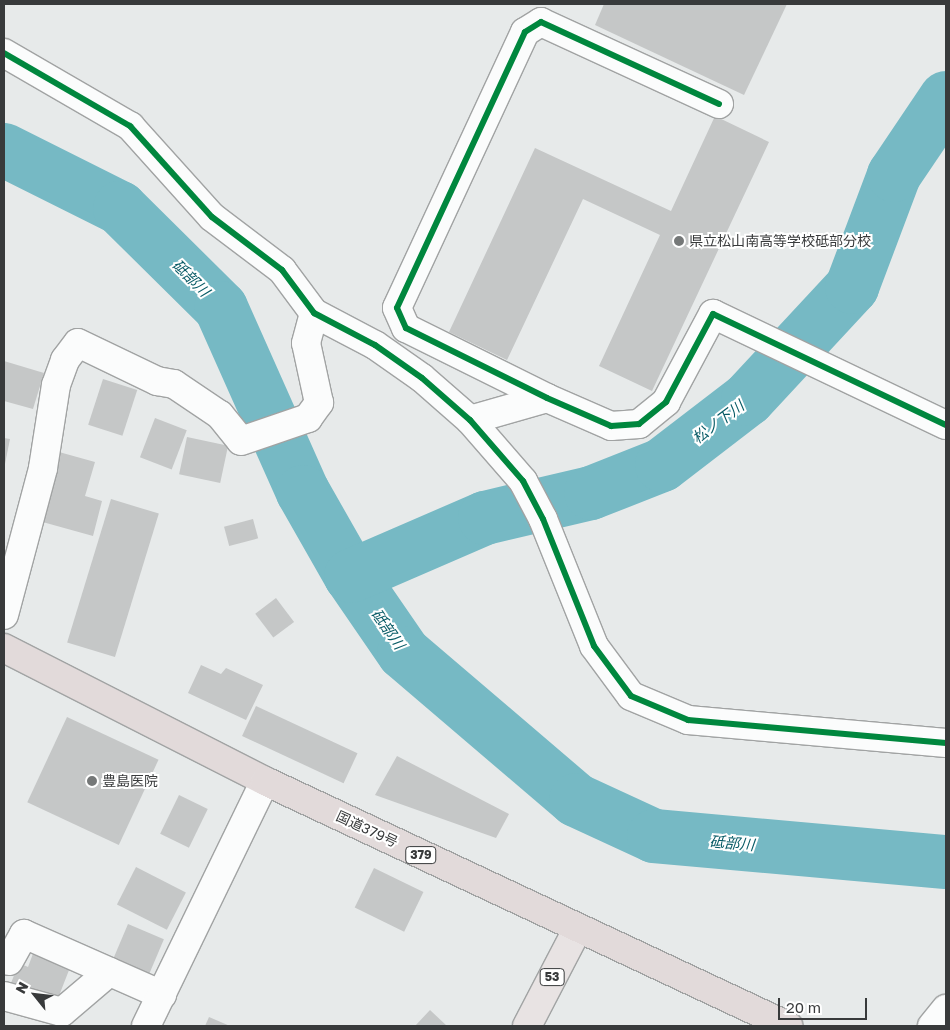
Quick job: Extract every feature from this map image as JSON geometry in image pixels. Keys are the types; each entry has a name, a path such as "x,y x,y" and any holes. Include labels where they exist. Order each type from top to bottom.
{"highway":[{"name":"国道379号","path":"4,648 264,781 788,1026"}],"main road":[{"name":"53","path":"527,1026 578,928"}],"street":[{"path":"719,104 541,22 525,32 397,308 406,328 546,398 611,426 639,424 666,402 713,314 946,425"},
{"path":"4,53 130,126 212,217 282,270 314,312 383,351 422,378 470,420 523,481 543,519 594,646 631,696 688,720 946,743"},
{"path":"4,615 43,468 56,385 65,360 78,343 157,380 174,384 220,415 241,441 308,418 320,403 306,343 314,312"},
{"path":"470,420 546,398"},
{"path":"146,1026 264,781"},
{"path":"9,961 24,934 162,995"},
{"path":"4,996 62,1012 109,972"},
{"path":"932,1026 946,1009"}],"building":[{"path":"604,4 787,4 744,95 595,25"},
{"path":"715,116 769,142 652,391 599,366 660,235 583,199 507,360 449,332 535,148 671,211"},
{"path":"4,361 44,373 33,409 4,401"},
{"path":"103,379 137,390 122,436 88,425"},
{"path":"155,418 187,430 172,469 140,457"},
{"path":"187,437 228,446 220,483 179,474"},
{"path":"4,438 10,439 5,464 4,464"},
{"path":"59,452 95,462 85,496 102,501 93,536 39,521"},
{"path":"111,499 159,514 115,657 67,642"},
{"path":"253,519 258,538 229,546 224,527"},
{"path":"276,598 294,622 273,638 255,614"},
{"path":"201,665 221,674 226,668 263,685 246,720 188,693"},
{"path":"256,706 358,753 344,783 242,736"},
{"name":"豊島医院","path":"67,717 159,760 119,845 27,802"},
{"path":"397,756 509,814 496,838 375,795"},
{"path":"179,795 208,809 189,848 160,834"},
{"path":"136,867 186,892 167,930 117,904"},
{"path":"374,868 423,892 404,932 355,908"},
{"path":"128,924 164,939 147,978 112,963"},
{"path":"34,951 71,965 55,1006 9,988 19,963 28,967"},
{"path":"430,1010 447,1026 415,1026"},
{"path":"209,1017 230,1026 205,1026"}],"waterway":[{"name":"松ノ下川","path":"351,576 485,518 591,493 662,465 748,399 852,287 894,175 946,98"},
{"name":"砥部川","path":"4,150 120,208 221,308 303,492 351,576 404,653 576,800 654,836 946,862"}],"cycle path":[{"path":"719,104 541,22 525,32 397,308 406,328 547,398 611,426 639,424 666,402 713,314 946,425"},
{"path":"4,53 130,126 212,217 282,270 314,313 375,345 422,378 470,420 523,481 543,519 594,646 631,696 688,720 946,743"}],"place":[{"name":"県立松山南高等学校砥部分校","path":"679,241"},
{"name":"豊島医院","path":"92,781"}]}
